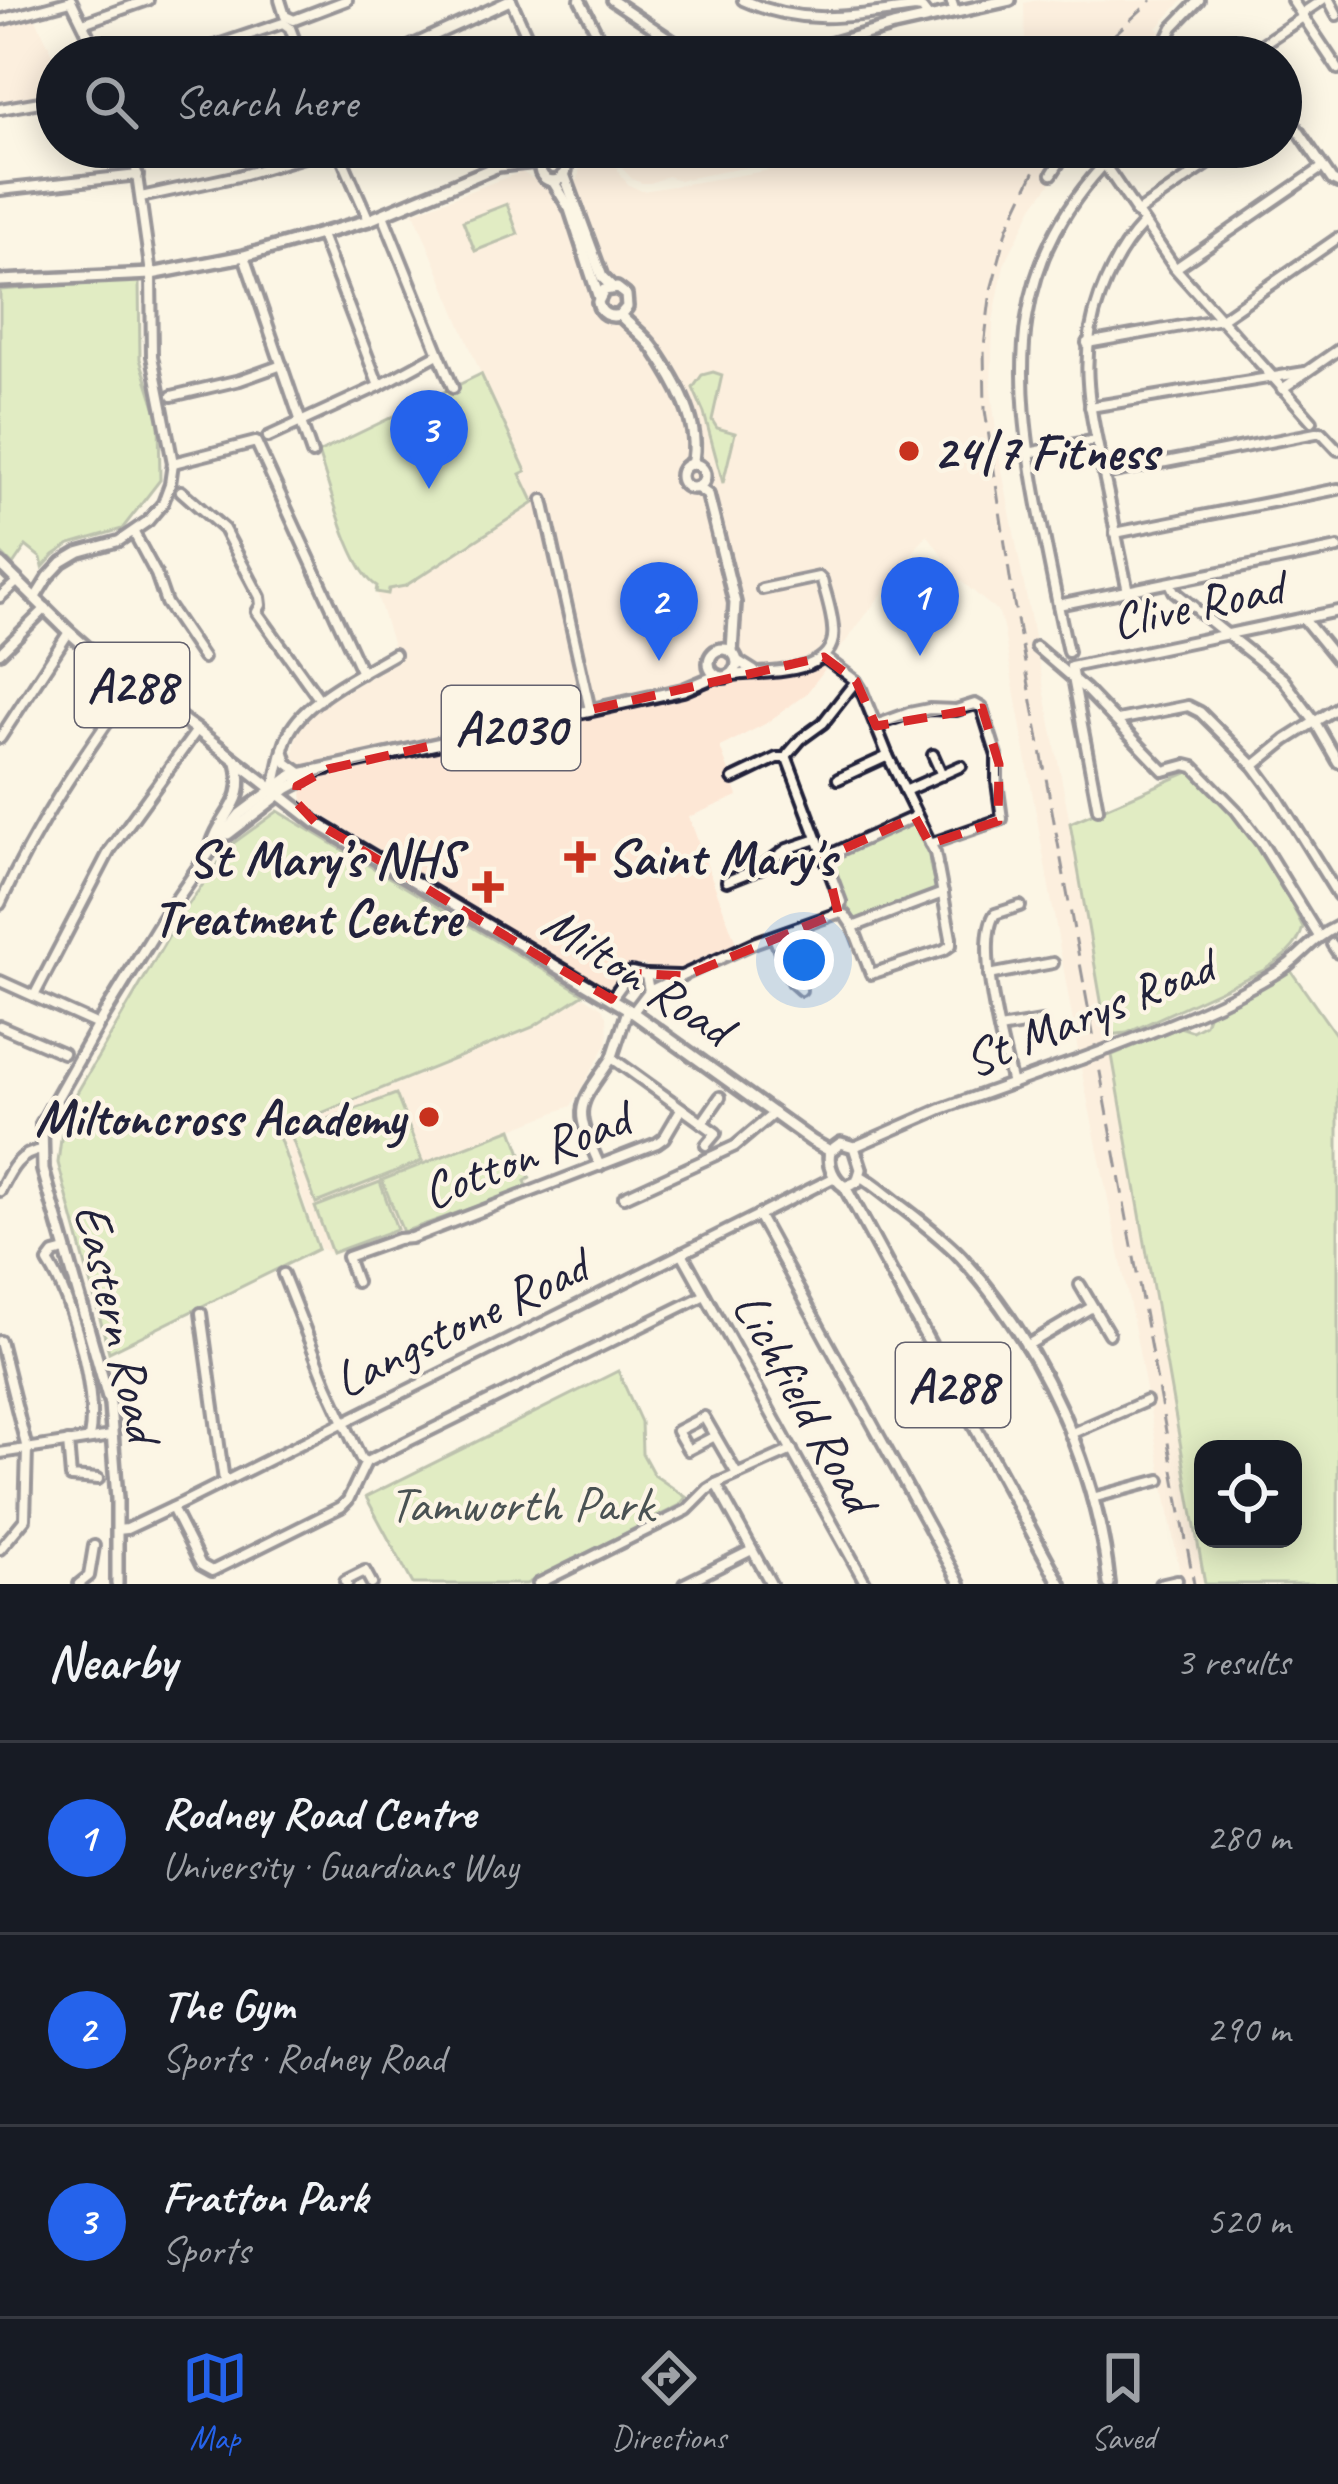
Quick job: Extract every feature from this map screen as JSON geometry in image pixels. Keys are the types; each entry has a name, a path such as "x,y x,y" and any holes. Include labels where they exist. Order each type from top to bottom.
{"main road":[{"path":"858,36 1010,0"},
{"path":"0,281 151,274 244,256 369,220 498,168"},
{"path":"523,168 547,178 565,170 602,277 627,299 620,315"},
{"path":"544,168 570,209 599,307 605,314 620,315 651,345 674,383 694,433 692,464 681,478 686,486 708,495 712,506 733,590 736,669 731,675"},
{"path":"598,298 612,287"},
{"path":"692,464 702,468 704,475 697,487"},
{"name":"Milton Road","path":"0,564 133,686 302,812 630,1011 830,1151"},
{"path":"713,670 710,657 734,619"},
{"path":"716,651 724,649 735,656"},
{"name":"A2030","path":"42,1150 42,1124 165,916 211,850 301,773 693,687 713,670 724,677 731,675"},
{"path":"211,850 240,792 237,762"},
{"path":"302,812 296,802 297,787 328,769"},
{"name":"A2030","path":"276,792 328,769"},
{"path":"841,1143 854,1147 860,1176 853,1186 835,1177 830,1151 841,1143"},
{"name":"Eastern Road","path":"42,1150 43,1170 110,1404 117,1584"},
{"path":"860,1176 953,1250 1026,1346 1070,1435 1092,1498 1109,1584"},
{"name":"A288","path":"845,1186 1060,1584"}],"street":[{"path":"0,20 71,0 89,36"},
{"path":"83,23 148,0"},
{"path":"280,0 293,36"},
{"path":"244,36 347,0"},
{"path":"432,36 511,0 527,36"},
{"path":"580,0 598,36"},
{"path":"613,0 666,36"},
{"path":"743,0 805,18 922,9 929,18"},
{"path":"951,0 955,12"},
{"path":"1168,36 1199,0"},
{"path":"1292,0 1338,69"},
{"path":"1274,36 1326,0 1337,15"},
{"path":"889,11 893,26"},
{"path":"0,109 36,103"},
{"path":"1302,138 1338,183"},
{"path":"1175,268 1323,167"},
{"path":"35,598 62,562 134,533 163,503 170,484 173,463 152,356 151,274 137,168"},
{"path":"141,197 265,168"},
{"path":"346,168 369,220"},
{"path":"1052,173 1055,168"},
{"path":"1068,652 1028,453 1022,345 1031,290 1055,229 1100,168"},
{"path":"1106,168 1175,268 1312,421"},
{"path":"1136,213 1202,168"},
{"path":"0,190 138,175"},
{"path":"383,215 452,388"},
{"path":"1128,590 1090,407 1087,343 1108,275 1143,224"},
{"path":"321,235 379,386"},
{"path":"1087,343 1221,319 1338,238"},
{"path":"244,256 312,454"},
{"path":"1282,388 1338,350"},
{"path":"268,437 438,355"},
{"path":"172,396 282,365"},
{"path":"1090,407 1305,372"},
{"path":"1104,474 1321,432 1338,450"},
{"path":"1028,453 1096,440"},
{"path":"173,463 256,442 362,673"},
{"path":"1115,533 1338,488"},
{"path":"181,491 224,529 260,597 257,612 320,700"},
{"path":"543,500 590,710"},
{"path":"134,533 166,603 203,658"},
{"path":"1058,605 1338,548"},
{"path":"731,675 815,664 824,657 834,632 820,578 762,589"},
{"path":"0,597 18,581"},
{"path":"1170,583 1282,680 1338,762"},
{"path":"0,653 46,608"},
{"name":"Clive Road","path":"1072,673 1338,610"},
{"path":"1304,618 1338,661"},
{"path":"0,738 69,632"},
{"path":"1036,647 1072,673 1165,771 1194,767 1215,787 1262,844 1318,935"},
{"path":"276,792 283,748 295,722 320,700 394,654"},
{"path":"735,656 755,672"},
{"path":"646,975 649,991 756,942 838,913 853,927 871,974 951,945 930,844 856,681 824,657"},
{"path":"1072,673 1098,809"},
{"path":"733,778 788,756 823,723 856,681"},
{"path":"0,904 57,795 133,686"},
{"path":"875,725 929,709 956,710 975,704 982,708 997,755 1002,819 930,844"},
{"path":"1116,720 1188,706 1200,712 1254,766 1338,895"},
{"path":"1254,766 1338,707"},
{"path":"34,996 110,850 197,730"},
{"path":"283,748 287,763 301,773"},
{"path":"933,755 942,775"},
{"path":"788,756 841,902 838,913"},
{"path":"838,779 888,756"},
{"path":"905,791 962,766"},
{"path":"825,857 916,816"},
{"path":"727,881 760,868 787,849 818,839"},
{"path":"853,927 943,893"},
{"path":"1012,1084 989,975 990,921 1020,906"},
{"name":"St Marys Road","path":"854,1147 1193,1014 1283,969 1318,935 1338,926"},
{"path":"774,937 792,982 801,990"},
{"path":"1038,954 1040,965"},
{"path":"989,975 1052,963"},
{"path":"611,999 631,972 685,976"},
{"path":"0,981 98,1025"},
{"name":"Cotton Road","path":"356,1282 347,1257 411,1238 664,1138 681,1109 612,1058 630,1011 649,991"},
{"path":"999,1029 1042,1022"},
{"path":"0,1026 63,1053"},
{"path":"600,1166 582,1120 581,1103 612,1058"},
{"path":"702,1123 720,1097"},
{"path":"681,1109 716,1133 706,1145"},
{"path":"625,1197 735,1146 774,1113"},
{"path":"2,1184 19,1159 42,1150"},
{"name":"Langstone Road","path":"117,1530 172,1508 835,1177"},
{"path":"758,1215 960,1584"},
{"path":"65,1251 48,1262 57,1274 83,1356 94,1417 89,1438"},
{"name":"Lichfield Road","path":"682,1253 866,1584"},
{"path":"283,1274 342,1421 366,1462 705,1294"},
{"path":"1080,1285 1109,1334"},
{"path":"1026,1346 1092,1307"},
{"path":"201,1313 224,1481"},
{"path":"0,1341 27,1449 25,1519 0,1549"},
{"path":"1070,1435 1146,1400"},
{"path":"716,1436 688,1450 677,1432 704,1417 716,1436 737,1474"},
{"path":"0,1453 112,1436"},
{"path":"68,1442 71,1477 98,1479"},
{"path":"538,1584 687,1510 716,1484 792,1450"},
{"path":"172,1508 200,1565 212,1571 341,1507 366,1462"},
{"path":"1092,1498 1160,1480"},
{"path":"716,1484 771,1584"},
{"path":"79,1584 89,1576 94,1546"},
{"path":"684,1584 752,1550"},
{"path":"347,1584 345,1581 365,1571 372,1584"},
{"path":"1160,1584 1177,1580"}],"highlighted area":[{"path":"824,657 856,681 876,726 982,708 999,764 998,821 930,844 915,817 825,857 838,913 685,976 628,973 611,999 315,822 296,802 297,786 328,769"}],"shaded area":[{"path":"1183,0 1157,28 1166,36 1025,36 1024,3"},
{"path":"35,17 44,36 36,36 36,95 0,101 0,27"},
{"path":"580,168 617,168 629,185 642,191 783,168 1062,168 1033,207 1004,265 993,321 991,389 999,455 1070,823 1194,1522 1194,1548 1199,1548 1205,1584 1182,1584 1082,1073 1003,627 999,613 960,580 927,534 806,694 765,724 720,747 738,796 689,817 736,943 669,973 642,964 627,970 610,990 304,804 293,755 297,731 321,706 398,661 376,592 387,594 389,589 405,586 534,503 520,473 525,470 414,212 521,172 554,190 578,180"},
{"path":"743,168 679,180 667,176 651,183 632,179 623,169"},
{"name":"Miltoncross Academy","path":"584,996 607,1016 608,1042 571,1106 382,1180 400,1230 333,1254 320,1248 280,1132 534,1028"}],"green space":[{"path":"507,204 518,234 475,251 463,221"},
{"path":"139,280 140,359 159,419 160,480 122,529 70,544 43,567 41,558 26,546 13,565 0,552 0,290"},
{"path":"481,374 526,471 520,474 534,503 405,586 389,589 388,594 376,592 377,586 367,578 350,546 318,453"},
{"path":"702,375 722,375 712,420 717,428 735,433 723,483 693,388"},
{"path":"1191,771 1234,814 1277,875 1303,927 1301,934 1293,947 1264,970 1127,1033 1107,1035 1070,823"},
{"path":"278,811 584,994 533,1027 277,1131 318,1249 109,1352 58,1163 64,1115 183,912 232,844"},
{"path":"914,824 930,855 937,890 856,920 830,860"},
{"path":"1291,971 1338,1038 1338,1584 1205,1584 1199,1548 1302,1548 1302,1440 1194,1440 1194,1521 1112,1055 1180,1027 1192,1031 1205,1024 1209,1013"},
{"path":"396,1094 422,1161 316,1203 290,1133"},
{"path":"512,1129 530,1178 525,1181 528,1188 403,1232 382,1180"},
{"path":"380,1182 397,1229 332,1253 315,1207"},
{"name":"Tamworth Park","path":"618,1371 641,1422 642,1453 654,1475 686,1497 680,1505 526,1584 413,1584 366,1497"}],"railway":[{"path":"1113,36 1152,0"},
{"path":"1036,168 1008,227 991,290 984,347 985,410 1013,598 1194,1584"}],"place":[{"name":"24|7 Fitness","path":"909,451"},
{"name":"Fratton Park","path":"429,489"},
{"name":"Rodney Road Centre","path":"920,656"},
{"name":"The Gym","path":"659,661"},
{"name":"Saint Mary's","path":"580,857"},
{"name":"St Mary’s NHS Treatment Centre","path":"488,887"},
{"name":"Miltoncross Academy","path":"429,1117"}]}
